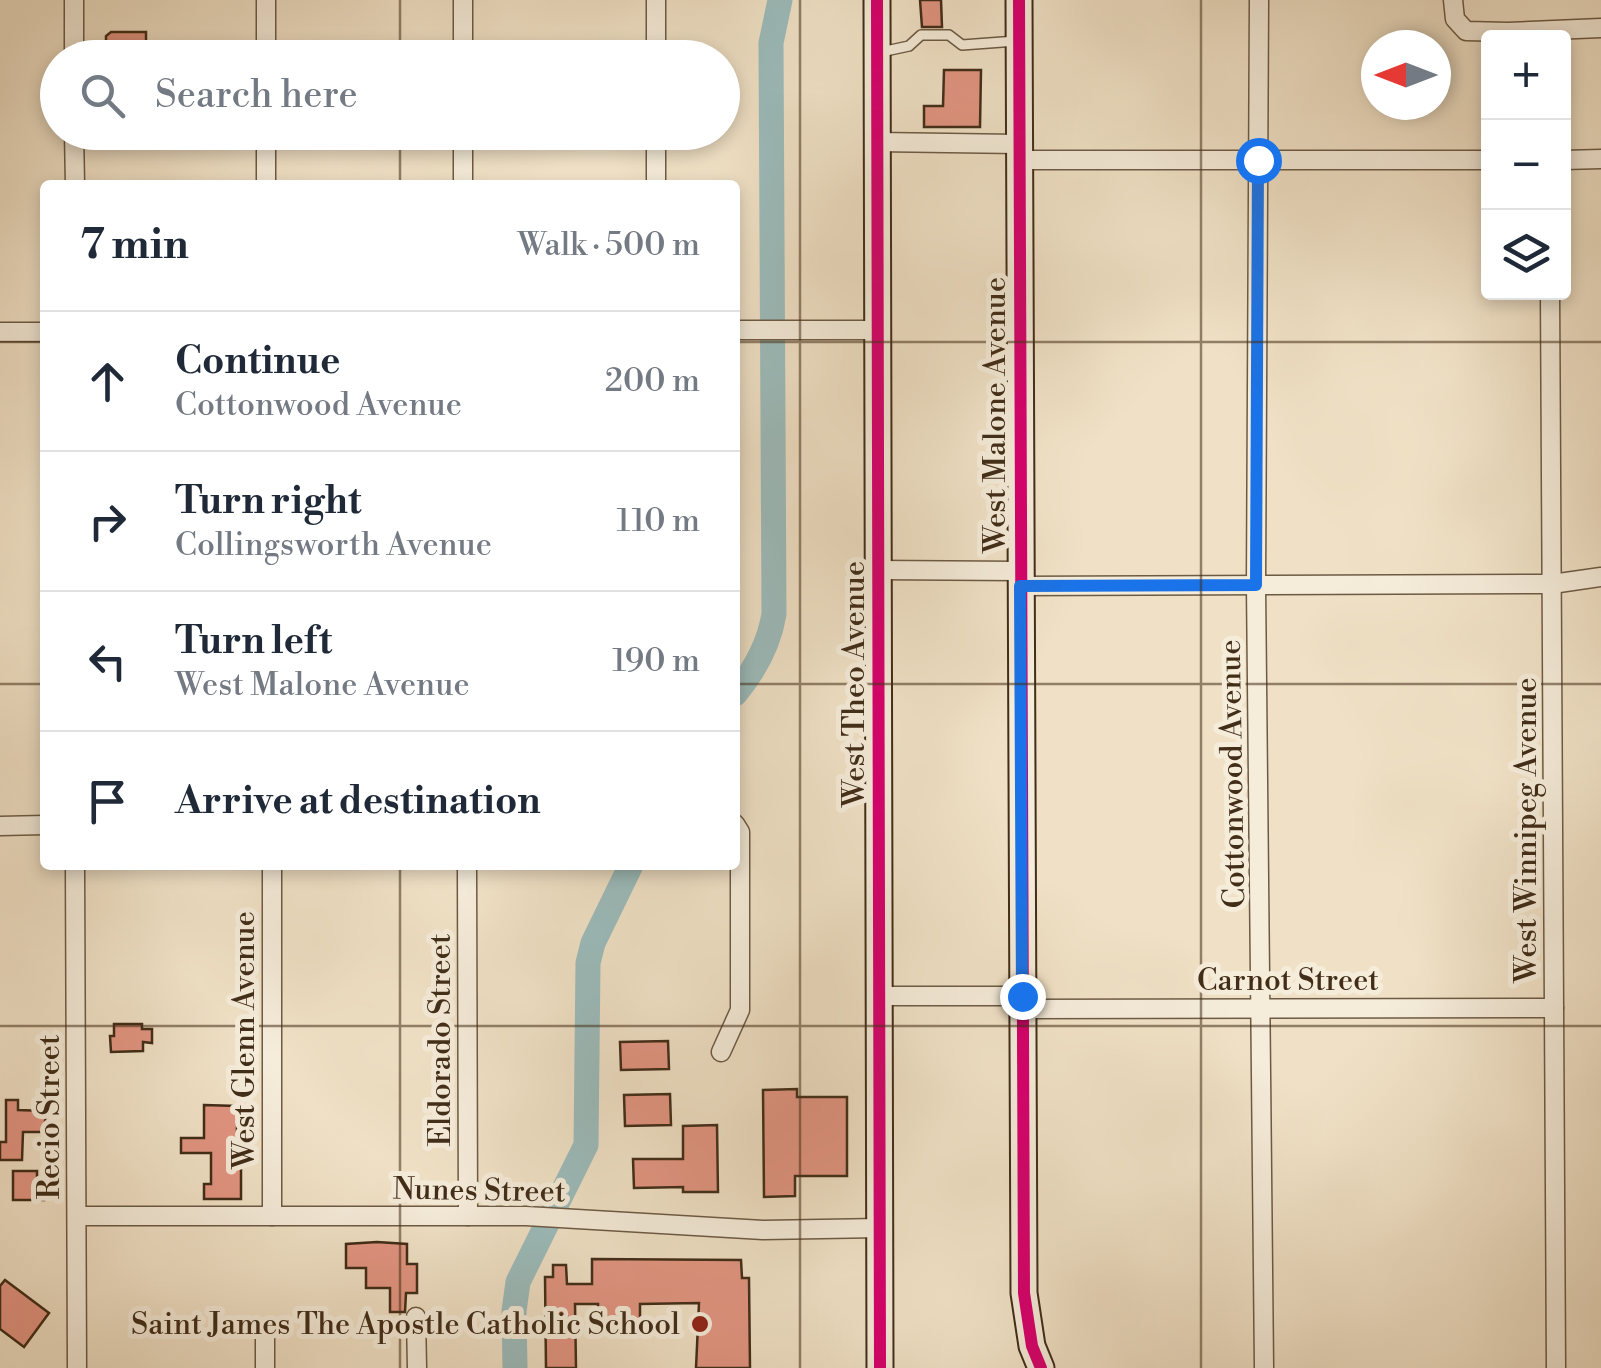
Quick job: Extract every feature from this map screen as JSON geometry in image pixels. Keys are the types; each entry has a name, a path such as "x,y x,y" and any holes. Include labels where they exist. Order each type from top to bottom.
{"street":[{"path":"74,0 74,40"},
{"path":"266,0 266,40"},
{"path":"463,0 463,40"},
{"path":"656,0 656,40"},
{"name":"West Theo Avenue","path":"877,0 880,1368"},
{"name":"West Malone Avenue","path":"1019,0 1024,1293 1032,1346 1040,1368"},
{"name":"Cottonwood Avenue","path":"1259,0 1256,585 1264,1368"},
{"path":"1453,0 1456,20 1466,30 1481,31"},
{"path":"1571,32 1601,28"},
{"path":"878,142 1020,152 1258,160 1481,160"},
{"path":"74,150 75,180"},
{"path":"266,150 266,180"},
{"path":"463,150 463,180"},
{"path":"656,150 656,180"},
{"path":"1571,160 1601,159"},
{"name":"West Winnipeg Avenue","path":"1550,300 1556,1368"},
{"path":"744,330 878,330"},
{"path":"0,332 40,332"},
{"path":"878,570 1020,579 1256,585 1552,584 1601,577"},
{"path":"0,826 40,826"},
{"path":"721,1052 740,1010 740,832"},
{"name":"Recio Street","path":"75,870 77,1368"},
{"name":"West Glenn Avenue","path":"272,870 272,1216"},
{"name":"Eldorado Street","path":"467,870 468,1216"},
{"name":"Carnot Street","path":"880,996 1262,1008 1554,1008"},
{"name":"Nunes Street","path":"76,1216 526,1216 763,1230 880,1228"},
{"path":"416,1318 417,1368"},
{"path":"265,1335 265,1368"}],"lane":[{"path":"877,52 909,46 922,35 949,34 962,45 1019,41"}],"building":[{"path":"920,0 941,0 942,27 922,27"},
{"path":"111,32 146,32 146,40 106,40"},
{"path":"944,70 981,70 980,127 924,127 924,106 943,106"},
{"path":"114,1024 142,1024 142,1029 152,1029 152,1043 143,1042 143,1051 111,1052"},
{"path":"668,1041 669,1069 621,1070 620,1042"},
{"path":"797,1089 797,1097 847,1097 847,1176 795,1176 795,1196 764,1197 763,1090"},
{"path":"670,1094 671,1125 625,1126 624,1095"},
{"path":"6,1100 18,1100 18,1110 46,1111 44,1132 23,1132 22,1160 0,1160 0,1142 6,1142"},
{"path":"204,1105 237,1106 241,1199 204,1199 204,1184 211,1184 211,1153 181,1153 181,1138 204,1138"},
{"path":"717,1125 718,1192 683,1192 683,1187 634,1188 633,1159 683,1159 683,1126"},
{"path":"13,1171 37,1171 37,1181 44,1181 44,1200 13,1200"},
{"path":"346,1244 407,1244 407,1264 417,1264 417,1293 406,1293 405,1312 390,1312 390,1288 366,1288 366,1268 346,1268"},
{"path":"592,1259 741,1260 742,1278 749,1278 750,1368 696,1368 699,1303 640,1304 640,1333 598,1333 598,1304 575,1304 576,1368 546,1368 545,1277 553,1277 553,1265 566,1265 567,1284 592,1284"},
{"path":"5,1280 49,1313 24,1347 0,1329 0,1286"}],"waterway":[{"path":"740,688 760,657 774,614 771,43 780,0"},
{"path":"515,1368 518,1282 586,1145 588,963 593,943 629,870"}],"cycle path":[{"path":"877,0 880,1368"},
{"path":"1019,0 1024,1293 1032,1346 1041,1368"}],"place":[{"name":"Saint James The Apostle Catholic School","path":"700,1324"}],"route":[{"path":"1022,996 1020,586 1256,585 1258,160"}]}
